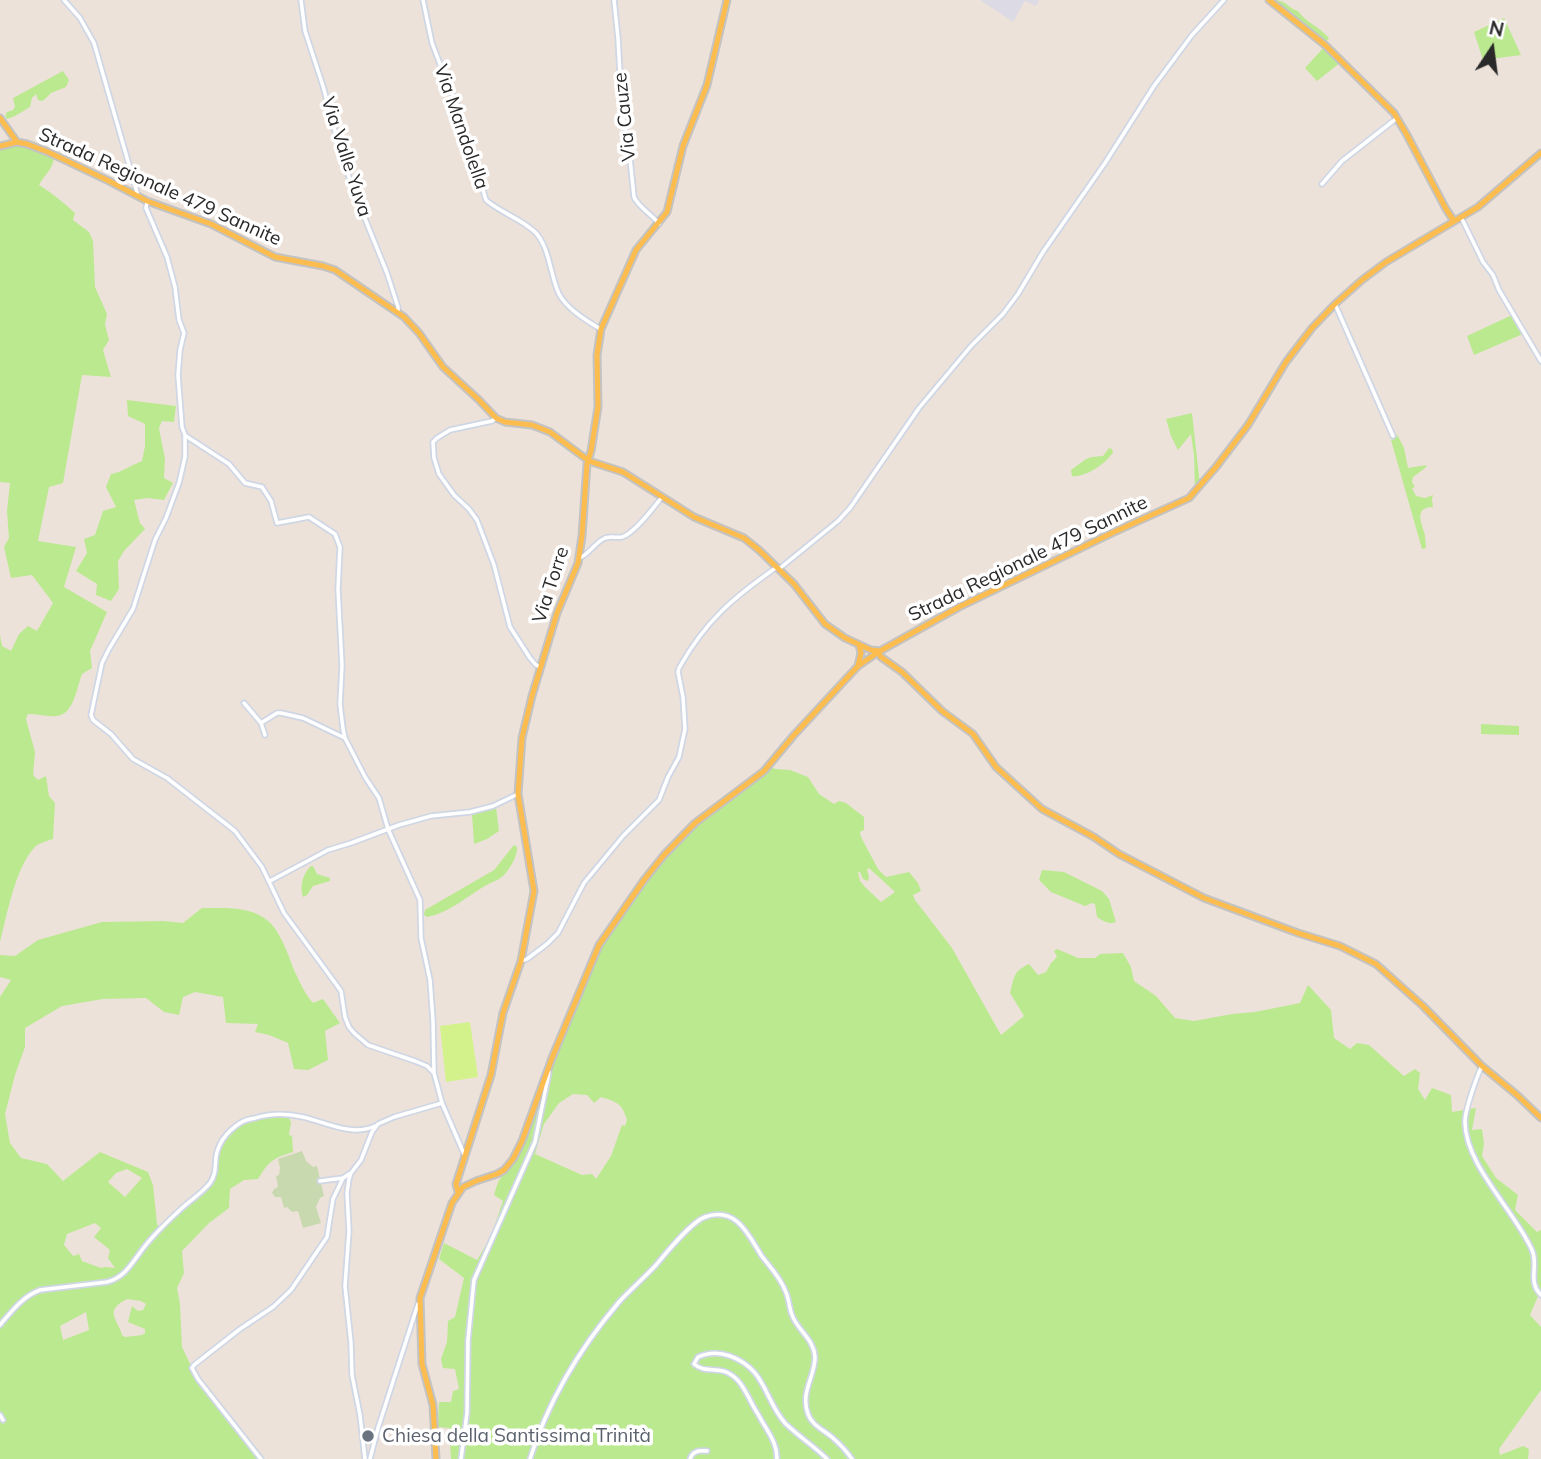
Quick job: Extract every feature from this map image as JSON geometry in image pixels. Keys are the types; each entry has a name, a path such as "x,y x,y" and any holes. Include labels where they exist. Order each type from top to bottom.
{"main road":[{"name":"Via Torre","path":"436,1459 433,1405 422,1364 420,1298 449,1208 458,1192 456,1184 491,1075 503,1013 521,961 534,891 518,794 524,724 557,613 579,559 589,461 598,407 597,355 601,329 636,250 667,212 683,146 708,85 727,0"},
{"path":"1269,0 1325,45 1396,118 1454,221"},
{"path":"0,118 17,142"},
{"name":"Strada Regionale 479 Sannite","path":"0,146 17,142 27,144 147,201 211,223 275,257 335,270 398,312 413,326 443,367 496,418"},
{"name":"Strada Regionale 479 Sannite","path":"458,1192 467,1185 498,1174 513,1159 599,945 644,880 695,823 748,785 768,767 858,666 877,651 981,596 1197,492 1258,410 1286,362 1335,304 1386,262 1479,206 1541,153"},
{"path":"496,418 545,429 589,461 623,472 694,517 744,538 794,584 825,624 877,651 942,711 974,734 996,767 1042,809 1119,854 1204,898 1297,933 1338,945 1376,964 1423,1006 1482,1066 1541,1118"},
{"path":"858,666 861,653 859,644"}],"street":[{"path":"64,0 80,18 94,43 137,196"},
{"name":"Via Valle Yuva","path":"301,0 305,31 348,176 387,273 398,312"},
{"name":"Via Mandolella","path":"423,0 436,55 458,107 486,200 535,233 563,299 601,329"},
{"name":"Via Cauze","path":"614,0 622,111 634,197 659,224"},
{"path":"521,961 534,954 558,933 584,883 659,800 680,754 685,729 679,668 702,631 733,600 838,521 850,508 919,408 971,346 1003,314 1154,87 1192,34 1224,0"},
{"path":"1322,184 1342,161 1396,118"},
{"path":"147,201 146,208 167,257 184,333 178,375 185,435 183,469 175,496 155,540 133,609 102,663 91,715 133,759 167,778 235,831 270,881 284,913 341,991 345,1017 354,1033 368,1045 427,1066 435,1073"},
{"path":"1461,216 1483,262 1541,361"},
{"path":"1335,304 1393,436"},
{"path":"496,418 450,430 437,438 433,442 433,458 439,474 477,520 494,565 510,627 534,664 541,668"},
{"path":"185,435 229,464 245,483 262,487 271,501 277,523 309,517 337,537 341,554 338,589 342,666 340,704 345,738 379,798 388,829 420,900 421,939 430,980 435,1073 442,1103 465,1156"},
{"path":"579,559 590,553 602,540 627,535 646,518 662,497"},
{"path":"244,703 261,723 265,735"},
{"path":"261,723 281,713 303,718 345,738"},
{"path":"270,881 328,850 430,816 470,812 493,806 518,794"},
{"path":"1482,1066 1464,1121 1469,1147 1531,1247 1534,1254 1535,1290 1541,1295"},
{"path":"461,1459 467,1413 468,1340 474,1280 535,1142 550,1072 547,1070"},
{"path":"0,1325 34,1292 107,1282 123,1274 165,1223 209,1184 214,1175 220,1144 241,1122 279,1114 364,1130 387,1119 442,1103"},
{"path":"320,1181 343,1178 351,1173 361,1160 375,1126"},
{"path":"351,1173 347,1193 349,1231 345,1286 352,1375 368,1459"},
{"path":"261,1459 192,1368 273,1307 291,1290 327,1237 333,1199 343,1178"},
{"path":"530,1459 549,1409 580,1354 603,1322 685,1232 703,1217 713,1215 724,1215 742,1225 784,1287 797,1326 809,1339 815,1356 807,1385 807,1412 810,1419 837,1441 852,1459"},
{"path":"368,1459 420,1298"},
{"path":"778,1459 775,1444 740,1383 724,1371 698,1367 694,1364 698,1357 713,1352 724,1354 751,1368 764,1385 783,1420 827,1459"},
{"path":"0,1415 3,1420"},
{"path":"690,1459 695,1452 707,1451"}],"shaded area":[{"path":"980,0 1039,0 1036,6 1025,1 1013,22"}],"green space":[{"path":"1273,0 1281,1 1298,11 1329,38 1326,42"},
{"path":"1504,18 1521,55 1483,60 1474,32"},
{"path":"1325,46 1341,62 1317,81 1305,68"},
{"path":"63,71 69,80 66,87 41,101 36,94 30,107 7,119 7,112 15,107 13,98"},
{"path":"14,145 27,146 54,157 51,168 39,185 75,213 73,220 89,232 93,241 95,287 107,314 105,325 109,340 103,350 111,377 82,375 63,483 49,487 38,541 76,547 64,587 107,612 90,651 92,668 82,674 71,705 63,714 57,716 28,714 26,719 35,752 33,775 38,780 46,776 49,796 55,803 53,839 36,846 27,857 12,893 0,942 0,635 2,646 11,651 19,634 28,626 37,631 53,603 32,575 11,578 4,547 9,538 7,511 10,483 0,482 0,149"},
{"path":"1512,315 1523,334 1474,355 1467,336"},
{"path":"127,400 176,406 174,422 162,421 159,428 165,459 164,478 173,483 164,500 134,500 140,523 145,529 118,561 119,589 111,601 96,595 97,584 76,571 87,553 84,539 95,535 103,511 116,507 106,487 111,474 142,461 145,424 128,416"},
{"path":"1192,413 1200,485 1195,490 1191,434 1178,450 1166,419"},
{"path":"1397,434 1404,448 1408,468 1427,465 1413,477 1412,482 1416,496 1425,498 1433,495 1433,507 1423,510 1420,517 1426,548 1422,549 1391,440"},
{"path":"1109,448 1113,452 1101,465 1083,475 1072,476 1071,470 1086,459 1103,456"},
{"path":"1481,724 1519,726 1519,735 1481,734"},
{"path":"768,767 790,770 808,777 819,794 834,804 839,801 846,803 864,817 861,837 878,869 886,877 909,872 918,883 921,891 913,895 915,900 952,948 1001,1035 1024,1016 1010,993 1020,969 1029,964 1038,975 1046,972 1057,957 1054,951 1057,949 1078,958 1123,953 1131,967 1134,981 1156,996 1175,1018 1194,1021 1300,1003 1308,985 1331,1010 1334,1038 1350,1049 1357,1043 1369,1045 1404,1076 1415,1069 1420,1073 1418,1089 1425,1100 1432,1088 1451,1095 1452,1112 1476,1108 1472,1130 1482,1129 1482,1156 1496,1178 1518,1195 1515,1210 1537,1232 1541,1230 1541,1289 1530,1315 1541,1327 1541,1390 1499,1449 1500,1455 1523,1446 1529,1449 1528,1459 451,1459 449,1428 438,1427 439,1402 451,1402 453,1391 459,1389 455,1369 443,1368 441,1359 447,1342 448,1321 455,1317 464,1278 439,1259 444,1243 477,1260 491,1236 503,1201 494,1195 497,1185 507,1173 504,1170 513,1159 594,955 644,880 695,823","holes":["869,868 895,892 881,902 860,881 858,872 868,881","573,1094 587,1095 594,1103 601,1097 615,1102 621,1107 627,1120 625,1126 622,1125 611,1156 596,1179 592,1174 582,1175 535,1154 544,1124 559,1103"]},
{"path":"496,807 499,831 474,844 472,814"},
{"path":"514,845 517,847 515,858 502,877 443,912 427,917 424,915 425,910 494,870"},
{"path":"311,866 317,874 330,878 330,881 313,886 303,897 302,880"},
{"path":"1042,870 1064,872 1102,891 1109,899 1116,922 1109,923 1097,917 1095,904 1085,906 1051,892 1039,880"},
{"path":"202,908 243,910 269,922 281,939 307,995 313,1003 323,999 340,1023 325,1031 328,1060 308,1070 294,1069 288,1043 255,1032 258,1024 226,1023 223,997 195,992 183,997 179,1015 164,1012 146,998 103,999 62,1006 25,1028 25,1047 5,1114 10,1143 21,1158 47,1164 63,1181 100,1152 148,1172 153,1185 157,1224 160,1228 212,1180 218,1149 227,1135 245,1120 287,1114 291,1122 289,1135 292,1136 293,1152 272,1161 258,1179 244,1180 230,1189 229,1208 209,1223 182,1251 184,1273 177,1288 182,1347 192,1368 261,1459 0,1459 0,997 11,980 0,977 0,955 15,956 38,940 102,922 183,923","holes":["127,1169 142,1178 125,1197 108,1182 116,1173","95,1223 101,1228 94,1237 110,1250 108,1258 115,1268 101,1268 82,1261 79,1254 73,1256 64,1245 67,1234","127,1299 146,1304 143,1310 138,1311 132,1306 128,1322 145,1329 145,1333 125,1337 122,1335 114,1316 120,1303","86,1312 89,1330 63,1340 60,1326"]},
{"path":"470,1022 478,1077 446,1082 440,1026"},
{"path":"302,1151 306,1161 313,1167 317,1166 324,1196 316,1207 321,1223 303,1228 298,1211 292,1212 287,1207 284,1208 281,1197 275,1197 272,1193 278,1187 278,1159"}],"place":[{"name":"Chiesa della Santissima Trinità","path":"368,1436"}]}
